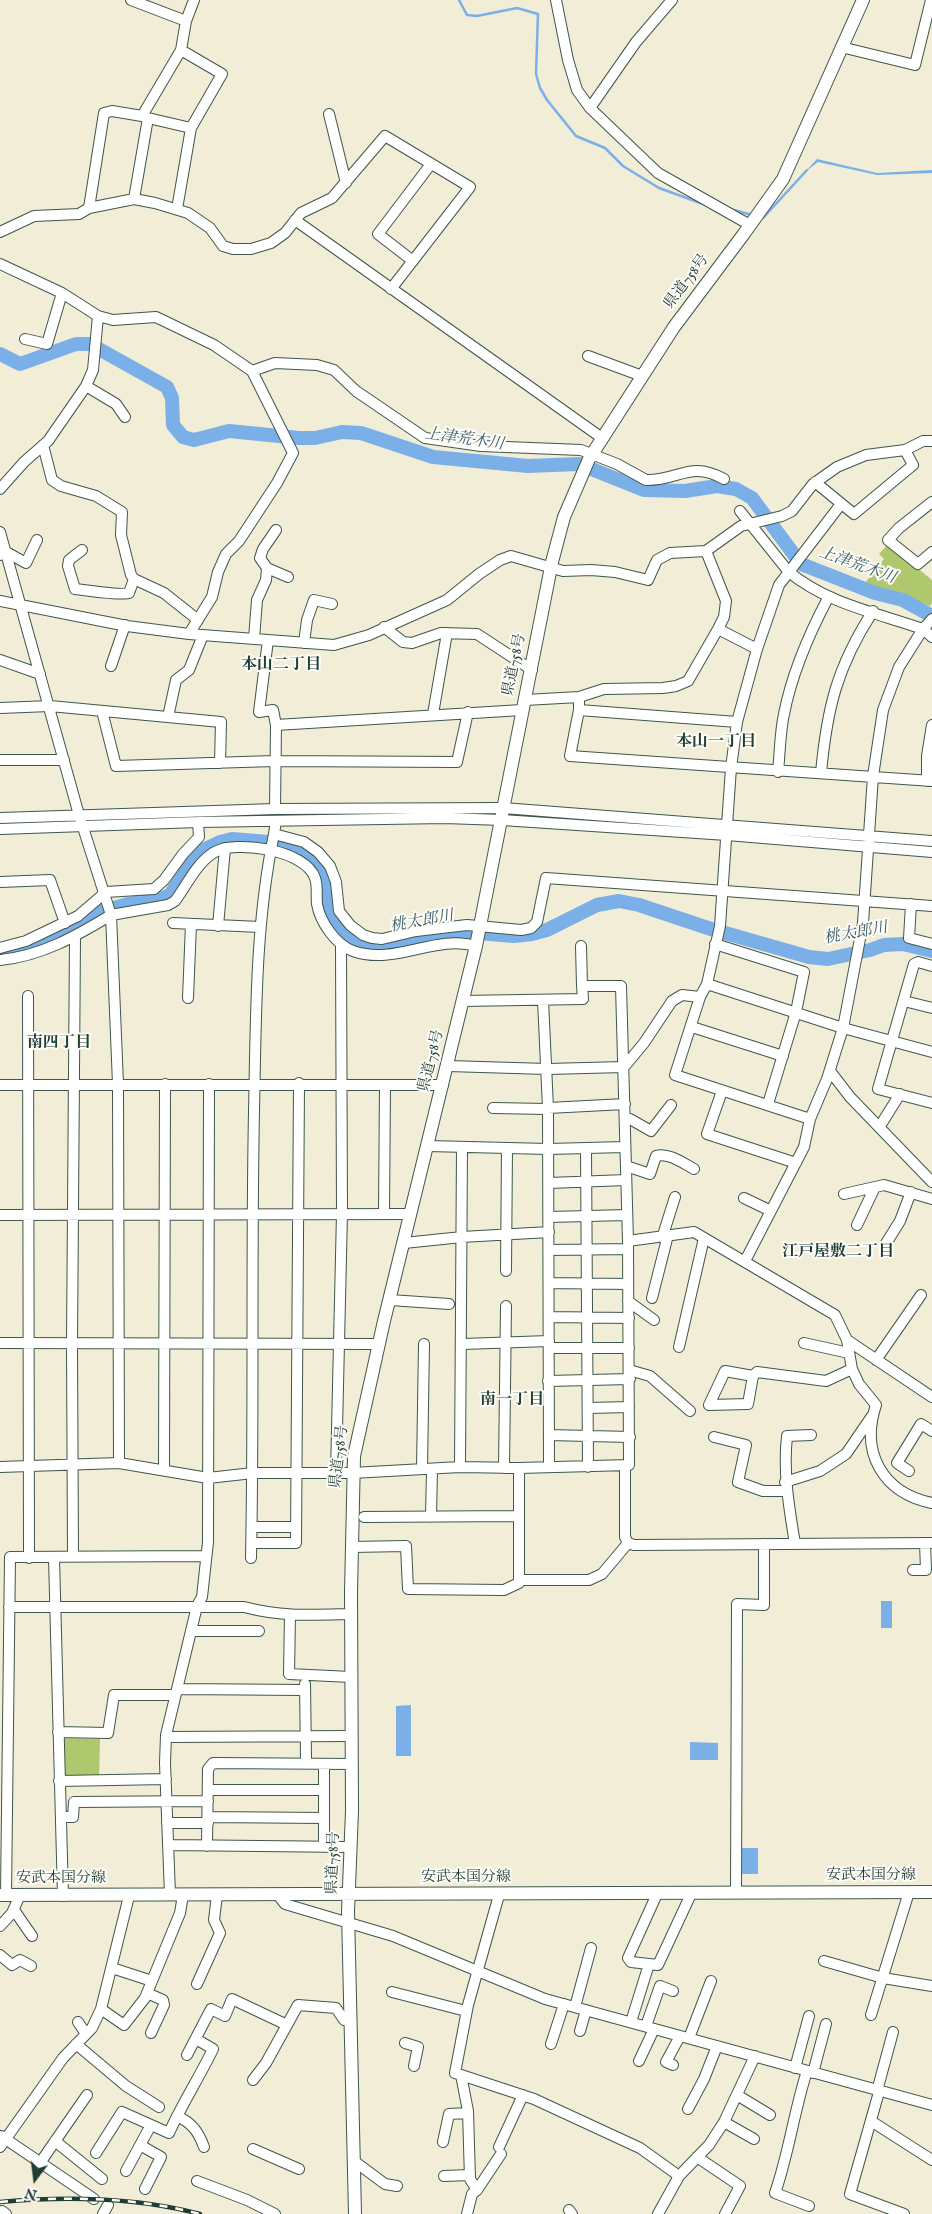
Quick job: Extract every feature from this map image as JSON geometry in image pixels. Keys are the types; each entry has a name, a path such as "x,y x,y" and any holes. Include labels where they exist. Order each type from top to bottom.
{"main road":[{"name":"県道758号","path":"355,2214 349,1923 352,1764 352,1473 357,1438 379,1344 476,946 532,670 550,568 560,528 591,456 674,326 750,225 787,171 862,0"},
{"name":"安武本国分線","path":"3,1895 499,1895 932,1892"}],"street":[{"path":"131,0 186,21"},
{"path":"134,199 145,117 181,50 186,21 194,0"},
{"path":"556,0 568,60 577,90 590,108 658,173 750,225"},
{"path":"590,108 636,42 672,0"},
{"path":"841,47 915,65 928,24 931,0"},
{"path":"177,209 191,128 222,74 181,50"},
{"path":"89,208 104,113 112,110 191,128"},
{"path":"329,114 346,182"},
{"path":"0,232 34,216 79,214 89,208 134,199 177,209 201,221 224,246 233,250 251,249 271,243 285,233 301,213 332,198 385,136 470,187 391,289"},
{"path":"413,261 378,234 431,164"},
{"path":"295,220 602,438"},
{"path":"0,264 62,293 98,316 113,320 156,317 165,320 214,345 252,371 293,453 277,483 239,541 226,554 218,572 212,597 189,634"},
{"path":"25,340 47,344 62,293"},
{"path":"0,489 24,462 43,445 86,386 93,370 98,316"},
{"path":"588,356 642,376"},
{"path":"252,371 275,363 317,365 334,370 356,391 425,438 481,446 511,446 548,450 568,448 617,464 646,480 696,470 711,472 724,479"},
{"path":"86,386 116,404 125,417"},
{"path":"0,600 125,625 189,634 334,645 369,635 446,600 500,560 511,556 563,571 591,570 615,572 648,580 657,560 670,553 706,551 741,526 751,522 782,516 792,511 815,482 837,467 866,455 905,450 924,441 932,441"},
{"path":"43,445 52,480 61,486 96,496 122,512 121,535 131,575 134,579 164,593 198,620"},
{"path":"815,482 854,514 913,465 905,450"},
{"path":"932,502 899,528 888,540 918,564 932,552"},
{"path":"810,1119 675,1075 692,1027 700,997 707,984 720,926 731,768 737,722 758,649 776,592 790,569 841,504"},
{"path":"740,510 790,569 828,598 873,611 922,629 932,637"},
{"path":"276,530 260,558 267,568 288,577"},
{"path":"0,532 4,554 50,706 79,815 112,915 118,1084 120,1463"},
{"path":"4,554 26,563 38,540"},
{"path":"82,550 69,560 68,566 75,589 102,590 123,596 129,593 134,579"},
{"path":"276,725 468,712 579,697 604,689 676,686 688,681 724,617 725,594 706,551"},
{"path":"254,639 257,600 266,580 267,568"},
{"path":"778,772 784,714 792,681 809,633 828,598"},
{"path":"304,642 307,620 314,600 332,604"},
{"path":"821,773 828,718 839,674 853,642 873,611"},
{"path":"745,1261 804,1147 810,1119 830,1072 843,1028 863,923 863,899 874,776 883,710 899,667 922,629 932,619"},
{"path":"111,666 125,625"},
{"path":"384,627 403,642 412,643 447,633 477,634 532,670"},
{"path":"718,629 758,649"},
{"path":"433,714 447,633"},
{"path":"168,717 176,680 189,670 203,635"},
{"path":"268,640 259,712 273,710 276,725 274,761 275,810"},
{"path":"0,660 40,674"},
{"path":"579,697 579,710 570,756 778,772 874,776 929,781 927,756 932,725"},
{"path":"0,708 50,706 221,722 220,762"},
{"path":"579,710 737,722"},
{"path":"102,711 116,766 274,761 457,762 468,712"},
{"path":"0,760 64,760"},
{"path":"0,818 275,810 503,814 728,830 869,836 932,841"},
{"path":"0,829 503,814"},
{"path":"251,1558 254,1084 260,926 276,821"},
{"path":"0,948 26,941 65,923 107,896 154,889 164,880 183,854 199,837 198,822"},
{"path":"728,830 868,848 932,852"},
{"path":"274,834 304,842 318,852 330,866 336,882 339,911 350,925 363,935 382,938 416,931 467,925 521,930 531,928 537,922 546,878 863,899 932,906"},
{"path":"0,960 25,958 75,937 112,915 168,905 175,901 203,861 225,848 235,846 300,859 315,877 317,906 322,920 341,945 353,951 380,956 459,942 476,946"},
{"path":"218,926 225,848"},
{"path":"0,882 50,880 65,923"},
{"path":"911,904 909,938 932,944"},
{"path":"173,923 260,926"},
{"path":"188,998 191,924"},
{"path":"73,1556 71,1466 75,937"},
{"path":"716,944 804,972 796,1012 768,1104"},
{"path":"336,1473 342,1213 341,945"},
{"path":"462,1001 582,999 581,946"},
{"path":"932,966 918,962 914,964 878,1089 932,1103"},
{"path":"707,984 843,1028 932,1052"},
{"path":"0,1467 120,1463 208,1478 253,1473 352,1473 460,1467 625,1467 630,1465 628,1245 621,986 582,986"},
{"path":"448,1066 547,1069 624,1067 644,1043 672,1001 682,995 700,997"},
{"path":"28,996 29,1558"},
{"path":"543,1000 547,1069 549,1183 549,1466"},
{"path":"904,1001 932,1008"},
{"path":"692,1027 783,1056"},
{"path":"830,1072 850,1097 932,1182"},
{"path":"252,1543 296,1543 299,1083"},
{"path":"0,1085 299,1083 443,1085"},
{"path":"164,1469 165,1084"},
{"path":"170,1895 166,1800 166,1737 197,1606 202,1597 206,1556 209,1344 209,1084"},
{"path":"384,1213 385,1085"},
{"path":"722,1090 708,1134 796,1163"},
{"path":"880,1126 900,1094"},
{"path":"493,1108 548,1108 625,1104"},
{"path":"625,1119 630,1119 651,1131 671,1105"},
{"path":"428,1146 548,1149 626,1147"},
{"path":"460,1467 463,1344 462,1147"},
{"path":"506,1271 507,1148"},
{"path":"586,1149 588,1466"},
{"path":"626,1166 650,1174 656,1156 660,1155 681,1162 694,1169"},
{"path":"549,1183 626,1180"},
{"path":"844,1194 875,1187 894,1186 932,1198"},
{"path":"857,1225 875,1187"},
{"path":"885,1245 900,1221 911,1192"},
{"path":"652,1298 675,1197"},
{"path":"744,1198 771,1211"},
{"path":"0,1215 411,1214"},
{"path":"549,1217 627,1215"},
{"path":"404,1243 462,1237 548,1232"},
{"path":"549,1250 628,1245 665,1235 694,1232 835,1315 846,1340 852,1369 859,1384 876,1405 872,1415 846,1454 820,1471 786,1486 763,1491 738,1482 746,1445 714,1438"},
{"path":"679,1347 704,1238"},
{"path":"549,1283 628,1284"},
{"path":"876,1360 921,1295"},
{"path":"390,1300 449,1304"},
{"path":"628,1301 654,1320"},
{"path":"504,1468 506,1306"},
{"path":"549,1317 629,1318"},
{"path":"846,1340 932,1397"},
{"path":"463,1344 506,1341 586,1348 629,1348"},
{"path":"0,1343 379,1344"},
{"path":"804,1343 849,1353"},
{"path":"424,1344 427,1469 431,1517"},
{"path":"753,1376 725,1371 709,1405 748,1404 753,1376 757,1372 826,1381 852,1369"},
{"path":"548,1381 588,1382 629,1374 650,1376 690,1412"},
{"path":"589,1408 629,1407"},
{"path":"872,1415 872,1451 886,1479 908,1496 932,1503"},
{"path":"909,1471 897,1463 921,1424 932,1431"},
{"path":"549,1435 630,1437"},
{"path":"795,1544 784,1459 787,1436 811,1435"},
{"path":"625,1467 625,1537 628,1543"},
{"path":"351,1547 406,1546 408,1589 504,1590 519,1583 519,1468"},
{"path":"364,1517 519,1516"},
{"path":"252,1527 296,1527"},
{"path":"628,1543 929,1543 929,1570 913,1570"},
{"path":"519,1580 589,1580 602,1574 628,1543"},
{"path":"736,1893 737,1604 764,1604 764,1544"},
{"path":"3,1895 4,1627 9,1607 5,1579 10,1557 206,1556"},
{"path":"54,1558 63,1896"},
{"path":"9,1607 55,1605 197,1606 244,1607 290,1616 351,1614"},
{"path":"290,1616 289,1674 351,1677"},
{"path":"191,1631 259,1631"},
{"path":"305,1675 306,1758"},
{"path":"58,1732 108,1733 114,1695 305,1690"},
{"path":"166,1737 351,1736"},
{"path":"208,1846 208,1769 213,1763 352,1764"},
{"path":"324,1764 324,1847"},
{"path":"60,1781 166,1778"},
{"path":"208,1790 324,1790"},
{"path":"61,1817 73,1817 74,1802 208,1801"},
{"path":"167,1823 208,1820 324,1818"},
{"path":"168,1846 351,1847"},
{"path":"871,2015 909,1892"},
{"path":"657,1894 628,1958 631,1962 658,1966 691,1894"},
{"path":"0,1926 14,1910 20,1895"},
{"path":"101,2010 124,2025 147,1993 180,1913 183,1895"},
{"path":"197,1984 220,1933 214,1920 217,1895"},
{"path":"278,1895 284,1904 393,1936 476,1972 564,2004 878,2092 932,2105"},
{"path":"499,1895 466,2010 456,2073 522,2095 640,2148 679,2176"},
{"path":"94,2199 2,2140 63,2058 92,2028 101,2010 129,1896"},
{"path":"14,1910 32,1936"},
{"path":"575,2007 591,1948"},
{"path":"0,1955 12,1965 20,1960 31,1966"},
{"path":"824,1961 883,1978 932,1986"},
{"path":"631,2022 649,1964"},
{"path":"112,1968 152,1981"},
{"path":"673,2065 666,2062 684,2037 711,1981"},
{"path":"639,2061 650,2028 660,1986 673,1991"},
{"path":"392,1992 466,2010"},
{"path":"147,1993 163,2000 164,2005 151,2033"},
{"path":"188,2055 211,2009 225,2016 232,1999 287,2025"},
{"path":"551,2044 564,2004"},
{"path":"253,2080 266,2063 298,2005 336,2008 344,2020 351,2021"},
{"path":"580,2031 586,2010"},
{"path":"795,2068 809,2016"},
{"path":"78,2022 86,2034"},
{"path":"809,2206 775,2193 786,2160 795,2108 810,2072 826,2024"},
{"path":"893,2032 850,2194 904,2214"},
{"path":"96,2152 122,2112 169,2134 213,2049 196,2039"},
{"path":"405,2043 418,2047 414,2066"},
{"path":"76,2044 126,2086 159,2106"},
{"path":"688,2109 704,2079 717,2046"},
{"path":"658,2214 679,2176 697,2157 724,2122 755,2056"},
{"path":"461,2075 468,2113 470,2175 477,2190"},
{"path":"40,2163 87,2095"},
{"path":"467,2214 472,2194 477,2190 500,2150 522,2095"},
{"path":"737,2095 770,2115"},
{"path":"443,2142 449,2114 468,2113"},
{"path":"177,2116 190,2122 198,2132 204,2147"},
{"path":"871,2120 932,2160"},
{"path":"724,2122 754,2139"},
{"path":"126,2171 151,2125"},
{"path":"55,2142 102,2179"},
{"path":"140,2145 161,2157 145,2189"},
{"path":"253,2149 299,2168"},
{"path":"697,2157 740,2186 725,2214"},
{"path":"354,2161 385,2184 397,2186"},
{"path":"444,2176 470,2175"},
{"path":"197,2181 247,2200 275,2214"}],"green space":[{"path":"888,544 932,580 932,603 930,606 865,583 884,559 879,554"},
{"path":"60,1738 100,1739 99,1778 59,1777"}],"water":[{"path":"817,159 877,173 932,170 932,173 877,175 818,162 805,172"},
{"path":"881,1601 892,1601 892,1628 881,1628"},
{"path":"411,1705 411,1756 396,1756 396,1706"},
{"path":"690,1742 718,1743 718,1760 690,1760"},
{"path":"742,1848 758,1848 758,1874 741,1874"}],"waterway":[{"path":"459,0 467,15 477,16 517,8 538,14 536,74 540,88 547,100 576,136 605,148 623,166 659,188 703,204"},
{"path":"759,217 763,218 807,170"},
{"path":"730,209 752,215"},
{"name":"上津荒木川","path":"0,354 20,364 76,344 90,344 167,387 172,398 173,425 183,437 194,440 229,431 299,438 315,438 342,432 361,433 433,457 528,466 579,464 644,490 685,491 717,486 736,489 752,498 801,564 875,593 903,600 932,616"},
{"name":"桃太郎川","path":"0,954 32,948 100,912 128,904 157,900 170,895 199,852 220,842 232,839 280,843 309,855 320,866 330,914 336,926 356,943 375,948 466,932 514,936 532,934 547,930 597,905 619,901 639,905 711,929 809,957 828,959 884,945 903,944 932,951"}],"railway":[{"path":"0,2202 50,2199 101,2199 151,2204 200,2214"}],"district":[{"name":"本山二丁目","path":"281,666"},
{"name":"本山一丁目","path":"716,743"},
{"name":"南四丁目","path":"59,1044"},
{"name":"江戸屋敷二丁目","path":"838,1253"},
{"name":"南一丁目","path":"512,1401"}]}
